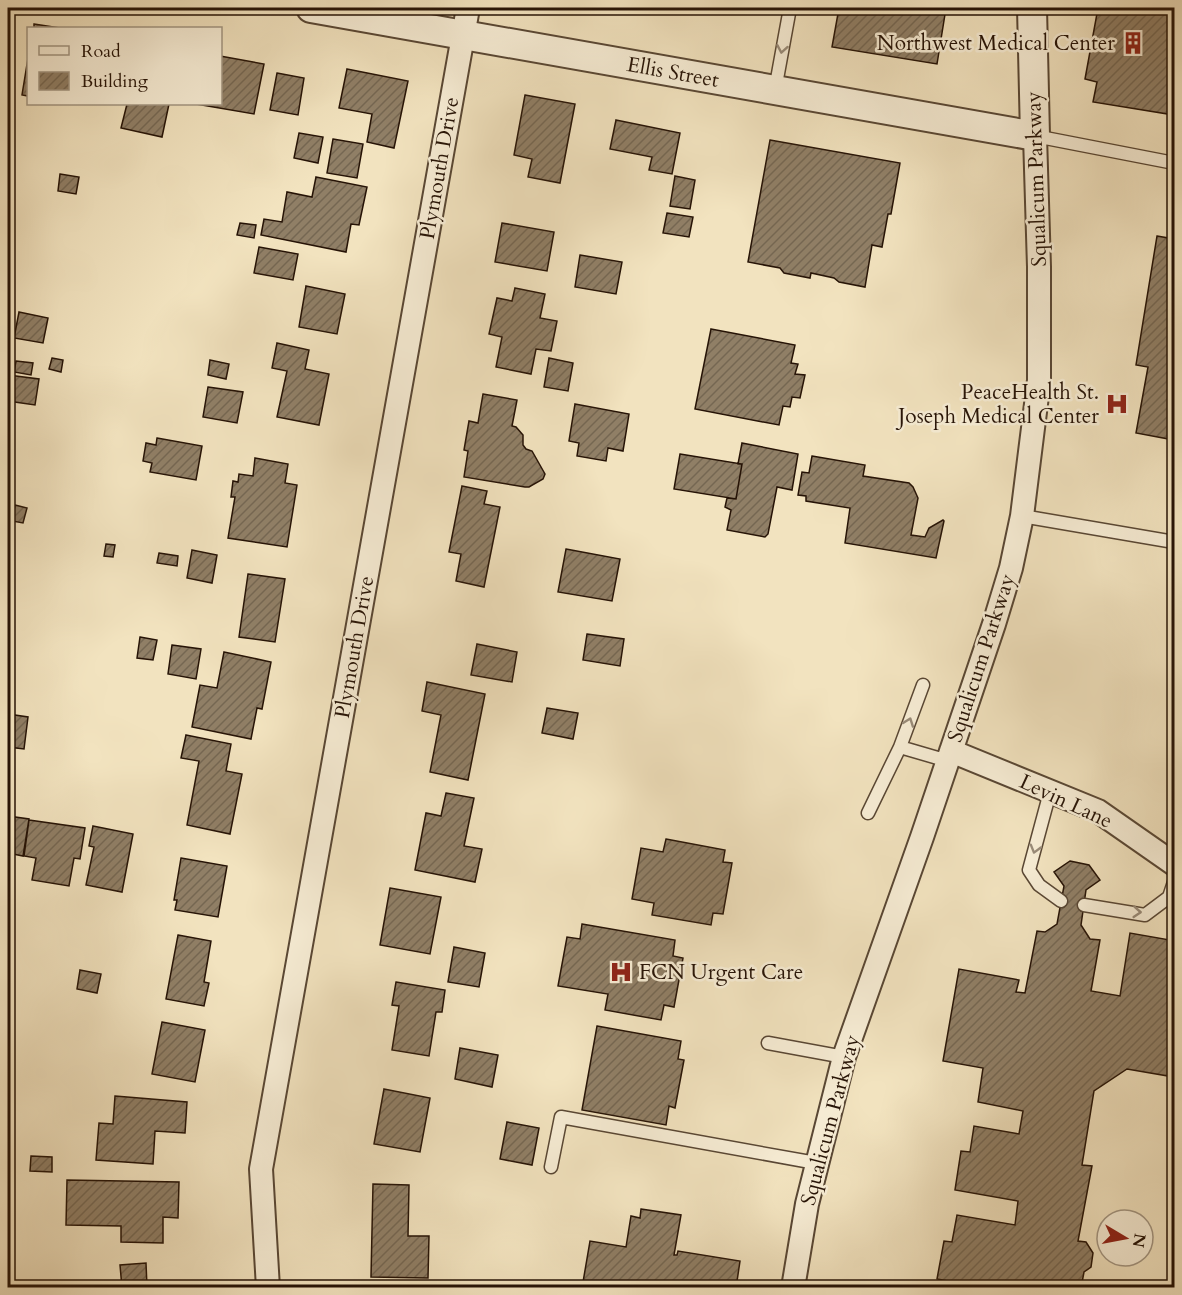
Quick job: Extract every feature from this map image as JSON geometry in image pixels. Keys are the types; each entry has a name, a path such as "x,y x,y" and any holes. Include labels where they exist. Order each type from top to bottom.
{"street":[{"name":"Ellis Street","path":"310,8 466,21 775,90 1035,136"},
{"name":"Squalicum Parkway","path":"793,1287 816,1163 844,1057 950,756 1011,568 1022,516 1039,380 1040,267 1032,8"},
{"name":"Plymouth Drive","path":"268,1287 261,1169 466,21"},
{"name":"Levin Lane","path":"950,756 1098,811 1174,864"}],"lane":[{"path":"775,90 790,8"},
{"path":"1035,136 1174,162"},
{"path":"1022,516 1174,543"},
{"path":"868,813 900,747 923,686"},
{"path":"900,747 950,756"},
{"path":"1050,792 1029,870 1039,885 1061,901"},
{"path":"1084,905 1145,915 1169,897 1174,882"},
{"path":"768,1043 844,1057"},
{"path":"551,1167 561,1117 816,1163"}],"building":[{"path":"632,8 679,8 677,14"},
{"path":"839,8 946,8 937,64 832,47"},
{"name":"Northwest Medical Center","path":"1098,8 1174,8 1174,115 1093,102 1097,82 1085,79"},
{"path":"34,24 54,27 34,27"},
{"path":"222,56 264,64 254,114 202,105 222,105"},
{"path":"27,64 27,96 22,95"},
{"path":"347,69 408,81 394,148 367,142 372,114 339,108"},
{"path":"277,73 304,78 298,115 270,110"},
{"path":"525,95 575,104 560,183 528,177 532,159 514,155"},
{"path":"127,105 169,105 162,137 121,128"},
{"path":"616,120 680,133 672,174 649,170 652,157 610,149"},
{"path":"299,133 323,137 318,163 294,158"},
{"path":"333,139 363,144 357,178 327,173"},
{"path":"770,140 900,163 891,214 888,214 882,247 872,245 865,287 811,273 810,278 784,273 780,268 748,262"},
{"path":"60,174 79,177 76,194 58,191"},
{"path":"675,176 695,180 690,209 670,206"},
{"path":"316,177 367,187 359,225 351,224 346,252 261,235 264,219 282,222 287,192 312,197"},
{"path":"667,213 693,217 689,237 663,233"},
{"path":"240,223 256,225 254,238 237,235"},
{"path":"502,223 554,232 547,271 495,262"},
{"path":"1157,236 1174,239 1174,440 1136,433 1148,367 1136,365"},
{"path":"259,247 298,254 293,280 254,273"},
{"path":"580,255 622,262 616,294 575,287"},
{"path":"306,286 345,294 337,334 299,327"},
{"path":"515,288 545,294 540,318 557,321 551,351 536,349 531,374 496,367 502,337 489,334 497,298 512,301"},
{"path":"19,312 48,318 43,343 14,338"},
{"path":"711,329 795,345 791,363 798,364 795,374 805,375 800,398 792,397 790,407 783,406 779,425 695,409"},
{"path":"277,343 309,350 305,369 329,374 319,425 277,417 287,371 272,368"},
{"path":"52,358 63,360 61,372 49,369"},
{"path":"549,358 573,363 568,391 544,387"},
{"path":"210,360 229,364 226,379 208,375"},
{"path":"16,361 33,363 31,375 14,372"},
{"path":"8,375 39,379 35,405 8,401"},
{"path":"208,387 243,392 237,423 203,417"},
{"path":"483,394 517,400 512,426 523,435 523,445 532,451 545,474 543,479 525,487 464,477 468,451 464,450 469,421 478,423"},
{"path":"575,404 629,414 623,451 608,448 606,461 577,456 579,443 569,441"},
{"path":"157,438 202,446 196,480 150,472 152,463 143,461 146,443 156,445"},
{"path":"742,443 798,454 792,490 777,487 768,534 765,537 727,530 731,510 725,507 727,498 736,499 742,464 738,464"},
{"path":"680,454 742,464 736,499 674,489"},
{"path":"812,456 865,465 863,476 909,483 918,498 911,535 925,537 929,528 944,521 936,558 845,543 850,508 806,501 806,496 798,495 802,472 809,473"},
{"path":"255,458 288,464 285,483 297,485 287,547 228,538 235,497 231,497 233,481 238,482 239,474 253,476"},
{"path":"462,486 487,491 484,504 500,507 484,587 456,581 461,554 449,552"},
{"path":"15,505 27,508 23,523 12,521"},
{"path":"106,544 115,545 113,557 104,556"},
{"path":"566,549 620,559 612,601 558,592"},
{"path":"192,550 217,555 212,583 187,578"},
{"path":"159,553 178,556 177,566 157,563"},
{"path":"248,574 285,579 275,642 239,637"},
{"path":"587,634 624,639 620,666 583,660"},
{"path":"140,637 157,640 153,660 137,658"},
{"path":"477,644 517,652 512,682 471,675"},
{"path":"172,645 201,649 196,679 168,674"},
{"path":"224,652 271,662 262,709 257,708 251,739 192,727 200,685 217,688"},
{"path":"427,682 485,694 468,780 430,772 441,715 422,711"},
{"path":"547,708 578,713 573,739 542,733"},
{"path":"8,714 28,717 24,749 8,747"},
{"path":"186,735 231,744 226,771 242,774 230,834 187,825 199,761 181,758"},
{"path":"446,793 474,798 464,846 482,849 475,882 415,870 426,813 441,816"},
{"path":"8,816 29,819 23,856 8,853"},
{"path":"29,820 85,828 80,859 74,858 69,886 32,880 36,858 24,856"},
{"path":"93,826 133,834 122,892 86,885 94,847 89,846"},
{"path":"666,839 725,850 723,862 732,863 723,914 713,913 711,925 652,915 654,903 632,899 641,848 663,852"},
{"path":"181,858 227,866 218,917 175,910 177,900 174,900"},
{"path":"1070,861 1089,865 1100,880 1086,890 1081,925 1090,939 1100,940 1091,991 1120,996 1130,933 1170,940 1168,951 1174,952 1174,1077 1127,1069 1094,1091 1082,1165 1092,1166 1078,1241 1086,1242 1093,1253 1091,1267 1084,1272 1081,1288 986,1288 937,1279 944,1241 952,1242 957,1215 1015,1225 1018,1201 955,1190 961,1151 970,1152 974,1126 1019,1134 1023,1111 978,1102 983,1068 943,1061 959,969 1019,980 1016,992 1025,993 1037,931 1045,932 1057,924 1064,886 1054,872"},
{"path":"390,888 441,897 430,954 380,945"},
{"name":"FCN Urgent Care","path":"582,924 675,940 673,956 683,958 674,1007 664,1005 661,1020 605,1010 608,994 558,986 567,937 580,939"},
{"path":"178,935 211,941 204,982 209,983 204,1006 166,999"},
{"path":"454,947 485,953 479,987 448,982"},
{"path":"80,970 101,974 97,993 77,989"},
{"path":"396,982 445,990 442,1012 436,1012 429,1056 392,1050 399,1006 392,1005"},
{"path":"162,1022 205,1030 195,1082 152,1074"},
{"path":"597,1026 681,1041 678,1059 684,1060 675,1108 669,1106 666,1125 582,1110"},
{"path":"460,1048 498,1055 492,1087 455,1079"},
{"path":"384,1089 430,1098 420,1152 374,1144"},
{"path":"115,1096 187,1102 185,1133 155,1131 153,1164 96,1160 99,1123 113,1124"},
{"path":"507,1122 539,1128 532,1165 500,1159"},
{"path":"31,1156 52,1157 52,1172 30,1171"},
{"path":"67,1180 179,1182 178,1218 163,1217 163,1243 121,1242 121,1226 66,1225"},
{"path":"373,1184 409,1185 408,1236 429,1236 428,1278 371,1277"},
{"path":"641,1209 681,1215 674,1255 677,1255 678,1251 740,1261 736,1288 582,1288 590,1241 626,1247 631,1216 640,1218"},
{"path":"146,1263 147,1287 167,1285 167,1288 122,1288 120,1265"}],"place":[{"name":"Northwest Medical Center","path":"1133,43"},
{"name":"PeaceHealth St. Joseph Medical Center","path":"1117,404"},
{"name":"FCN Urgent Care","path":"621,972"}]}
